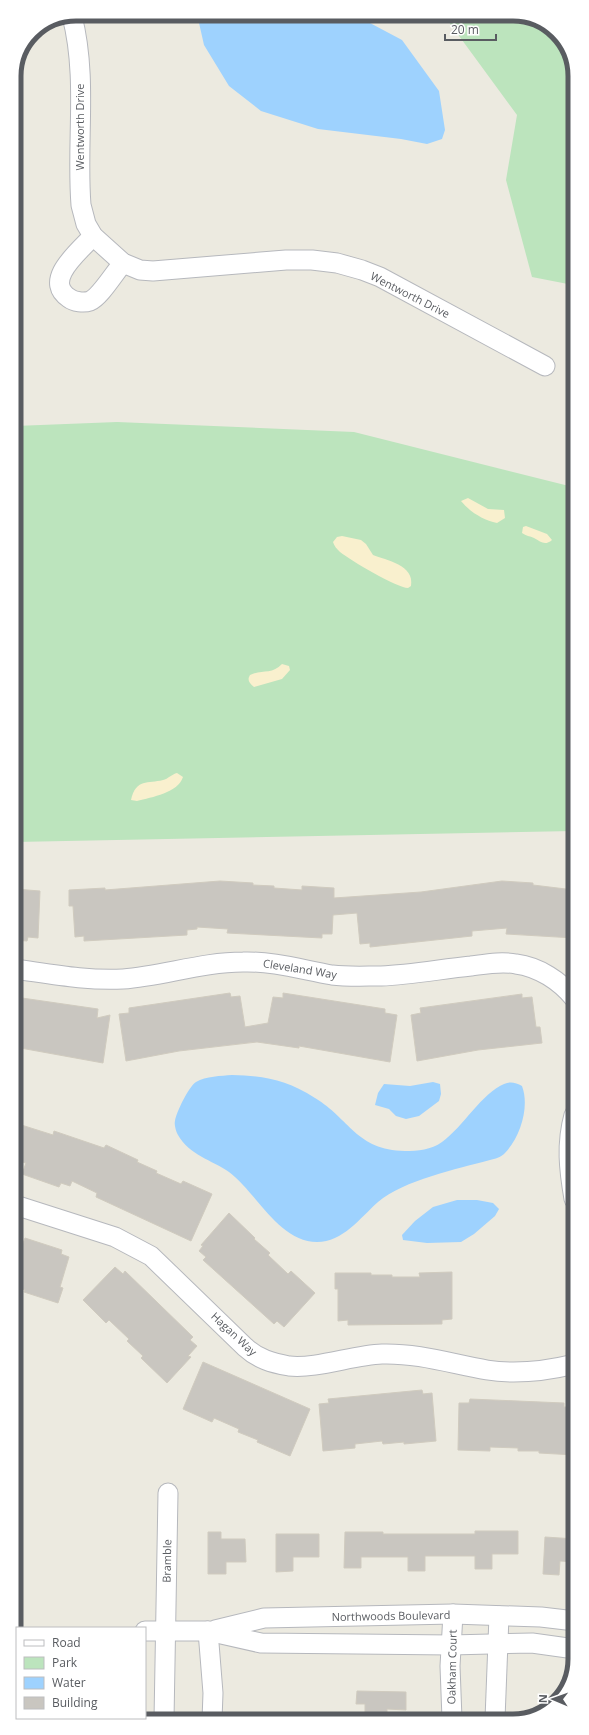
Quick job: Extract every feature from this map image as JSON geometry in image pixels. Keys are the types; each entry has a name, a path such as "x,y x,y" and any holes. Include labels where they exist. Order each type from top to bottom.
{"street":[{"name":"Wentworth Drive","path":"73,21 80,61 81,205 86,224 93,236 122,263 140,270 153,271 286,260 312,260 337,264 380,277 545,366"},
{"path":"93,236 63,269 59,284 64,295 72,300 90,301 96,297 122,263"},
{"name":"Cleveland Way","path":"21,970 71,977 124,979 225,962 244,962 280,965 333,975 382,976 496,963 516,964 536,969 555,979 568,990"},
{"name":"Hagan Way","path":"21,1207 115,1237 151,1256 245,1347 252,1353 272,1363 302,1365 383,1354 426,1357 489,1370 536,1372 566,1366"},
{"name":"Bramble","path":"164,1714 168,1493"},
{"name":"Northwoods Boulevard","path":"208,1631 264,1618 453,1614 541,1617 568,1620"},
{"name":"Oakham Court","path":"452,1714 450,1666 453,1614"},
{"path":"495,1714 499,1616"},
{"name":"Northwoods Boulevard","path":"146,1630 208,1631 261,1643 451,1645 532,1643 568,1648"},
{"path":"208,1631 213,1692 212,1714"}],"green space":[{"path":"448,21 524,22 544,30 559,45 564,55 568,69 568,284 532,277 506,180 517,115"},
{"path":"117,422 354,432 568,486 568,831 21,842 21,426"}],"sand":[{"path":"468,498 488,509 504,510 505,518 497,523 482,518 468,509 461,501"},
{"path":"526,526 547,534 552,540 547,543 543,543 522,533 523,527"},
{"path":"342,536 361,540 366,544 373,555 392,561 404,568 409,573 411,586 408,588 394,584 340,552 333,542 337,537"},
{"path":"282,664 289,666 290,670 282,679 254,687 250,683 250,675 274,670"},
{"path":"177,773 183,777 176,787 170,791 137,801 131,800 133,793 139,785 165,779"}],"water":[{"path":"199,21 366,21 402,40 439,91 445,130 442,139 427,144 401,139 318,129 261,111 229,86 204,45"},
{"path":"232,1075 266,1078 295,1087 327,1106 364,1139 375,1145 388,1149 415,1151 424,1150 438,1145 450,1136 480,1102 496,1088 507,1083 522,1086 525,1103 524,1113 515,1140 501,1156 431,1176 402,1187 378,1202 358,1222 343,1234 326,1241 317,1242 303,1240 291,1234 269,1214 249,1191 229,1172 188,1148 177,1134 175,1128 176,1117 183,1100 193,1084 204,1079"},
{"path":"433,1082 440,1084 441,1094 439,1101 419,1116 406,1119 396,1116 389,1109 375,1105 378,1093 384,1084 410,1086"},
{"path":"457,1200 477,1200 493,1203 499,1209 495,1216 474,1234 461,1242 427,1243 403,1240 402,1235 415,1221 433,1207"}],"building":[{"path":"220,881 253,883 253,885 274,886 274,888 302,890 302,886 334,888 334,898 421,892 502,881 533,883 533,885 568,889 568,938 506,934 507,928 472,931 472,936 370,947 370,943 360,944 357,913 333,915 332,934 322,934 322,938 227,933 228,929 197,927 197,929 187,930 187,935 84,941 84,936 75,937 73,906 69,906 69,890 105,888 105,890"},
{"path":"21,889 40,891 38,938 28,937 27,941 21,940"},
{"path":"230,993 231,997 240,996 245,1027 268,1023 273,997 283,998 283,993 385,1009 385,1013 397,1015 390,1062 299,1046 299,1048 257,1042 179,1051 126,1061 119,1014 129,1013 129,1008"},
{"path":"522,994 522,998 532,997 536,1027 540,1027 542,1043 478,1050 417,1061 411,1015 421,1013 420,1008"},
{"path":"21,998 98,1009 97,1018 110,1015 103,1063 21,1048"},
{"path":"21,1125 53,1135 54,1131 104,1148 106,1145 138,1160 137,1162 157,1171 156,1173 181,1184 183,1181 212,1194 191,1241 96,1197 97,1193 72,1181 70,1186 61,1183 59,1187 22,1174 26,1163 21,1162"},
{"path":"229,1213 270,1253 268,1255 288,1274 291,1271 315,1293 284,1327 277,1321 274,1324 203,1260 206,1257 199,1251 203,1246 201,1245"},
{"path":"25,1238 62,1250 61,1254 69,1257 60,1287 63,1288 58,1303 24,1292 25,1290 21,1289 21,1249"},
{"path":"115,1267 123,1274 125,1271 193,1337 190,1340 197,1346 188,1356 191,1357 167,1383 141,1358 143,1356 127,1341 129,1339 109,1320 106,1323 83,1300"},
{"path":"452,1272 452,1319 442,1320 442,1324 348,1325 348,1320 338,1321 338,1289 335,1289 335,1273 371,1273 371,1275 392,1275 392,1277 420,1277 419,1273"},
{"path":"203,1362 310,1409 290,1456 257,1442 258,1440 238,1432 239,1429 214,1418 212,1422 183,1409"},
{"path":"422,1390 423,1394 432,1393 436,1441 383,1444 382,1441 355,1444 355,1448 323,1451 319,1404 329,1403 328,1399"},
{"path":"470,1399 564,1403 564,1407 568,1407 568,1455 539,1453 539,1451 518,1451 518,1448 490,1447 490,1451 458,1450 459,1403 469,1403"},
{"path":"475,1531 518,1531 518,1554 492,1554 492,1569 475,1569 475,1556 425,1556 425,1571 408,1571 408,1557 361,1557 361,1568 344,1568 345,1532 383,1532 383,1534 475,1534"},
{"path":"208,1532 221,1532 221,1539 245,1539 246,1562 226,1562 226,1574 208,1574"},
{"path":"276,1534 319,1534 319,1557 293,1557 293,1571 276,1572"},
{"path":"545,1537 568,1539 568,1562 560,1561 559,1575 543,1574"},
{"path":"357,1691 406,1692 406,1710 387,1709 387,1714 365,1714 365,1704 356,1704"}]}
